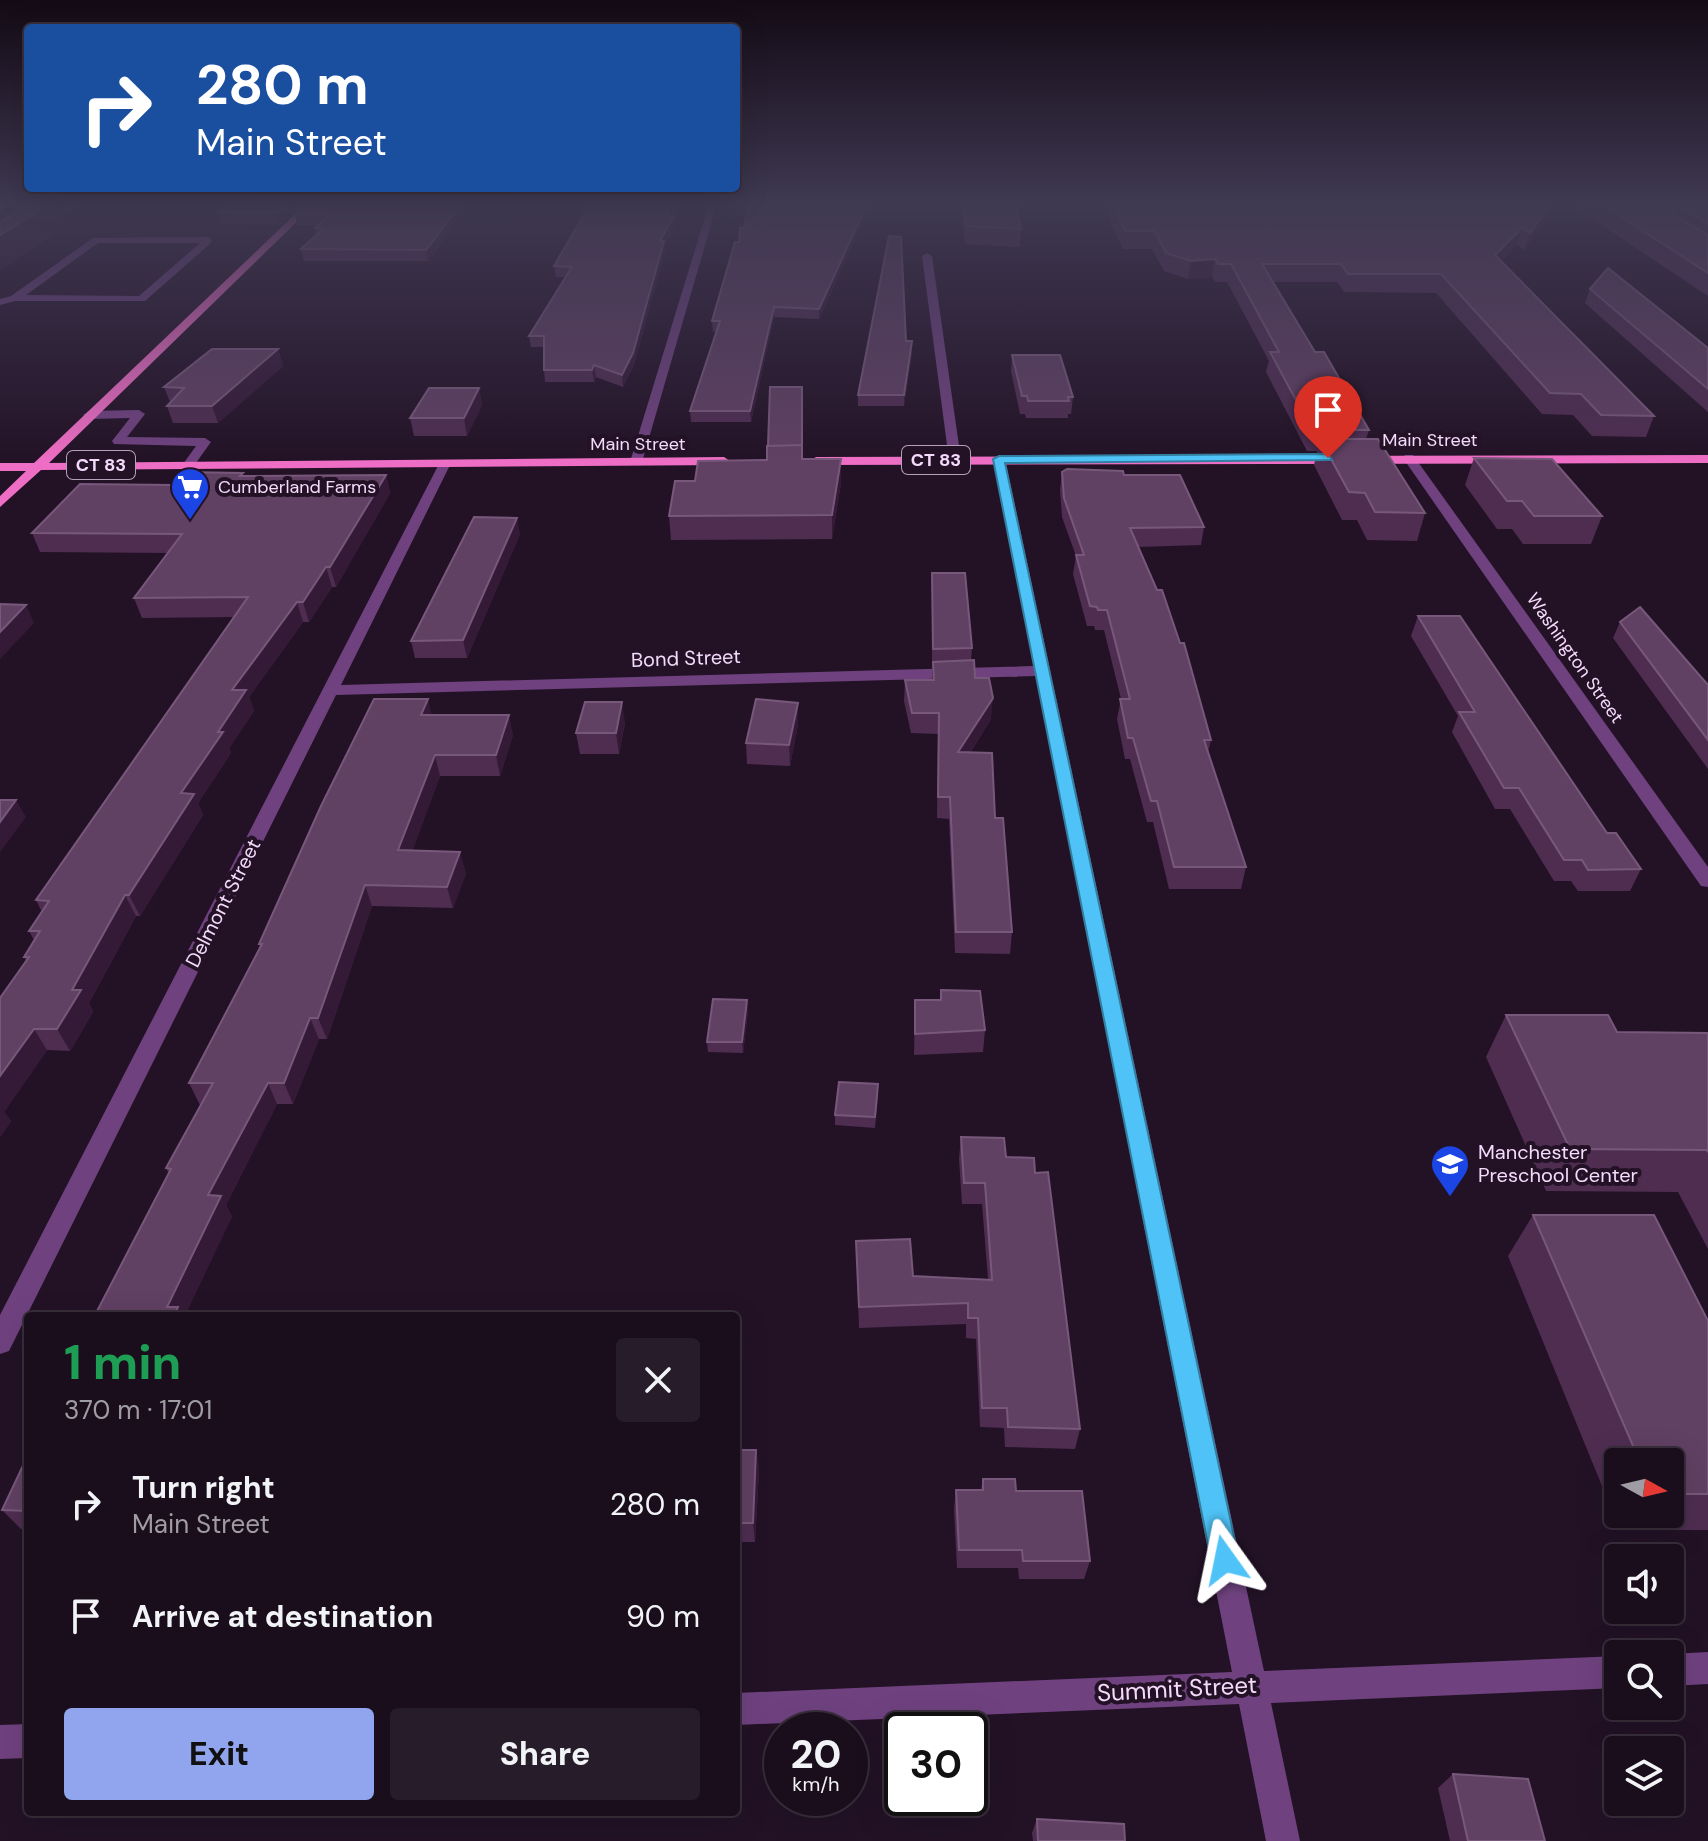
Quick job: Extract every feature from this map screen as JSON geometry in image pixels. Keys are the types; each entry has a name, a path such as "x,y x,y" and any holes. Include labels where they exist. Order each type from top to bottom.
{"main road":[{"path":"0,503 221,290"},
{"name":"Main Street","path":"807,461 1708,459"},
{"name":"Main Street","path":"0,467 746,461"}],"street":[{"path":"15,298 26,290"},
{"path":"0,302 15,298 141,299 151,290"},
{"path":"636,462 687,290"},
{"path":"932,290 955,460"},
{"path":"89,415 139,414 118,441 205,442 189,464"},
{"name":"Washington Street","path":"1409,458 1708,881"},
{"path":"999,459 1283,1841"},
{"name":"Delmont Street","path":"0,1342 445,463"},
{"name":"Bond Street","path":"330,690 1043,671"},
{"path":"1684,1669 1708,1668"},
{"name":"Summit Street","path":"740,1709 1604,1672"},
{"path":"0,1742 24,1741"}],"building":[{"path":"558,290 650,290 633,353 622,375 594,365 592,370 544,370 544,336 529,336"},
{"path":"721,290 828,290 819,309 774,307 750,411 690,411 720,321 712,321"},
{"path":"878,290 904,290 906,341 912,341 904,395 858,395"},
{"path":"1245,290 1278,290 1315,352 1324,352 1369,430 1312,430 1270,352 1279,352"},
{"path":"1456,290 1529,290 1654,416 1601,415 1581,394 1550,393"},
{"path":"1591,290 1635,290 1708,348 1708,389"},
{"path":"212,349 278,349 212,406 167,406 184,388 164,387"},
{"path":"1012,355 1060,355 1073,397 1068,397 1069,401 1028,401 1027,396 1022,396"},
{"path":"770,387 802,387 802,446 768,446"},
{"path":"429,388 479,388 464,418 410,418"},
{"path":"1320,439 1378,439 1425,513 1375,512 1365,493 1349,492"},
{"path":"802,445 802,459 841,459 832,515 669,516 675,481 695,481 698,461 767,460 767,446"},
{"path":"1474,458 1552,459 1602,516 1534,516 1522,501 1507,501"},
{"path":"1067,469 1123,471 1124,475 1180,475 1204,527 1130,528 1157,590 1162,590 1180,643 1184,643 1211,740 1204,740 1246,867 1174,867 1157,801 1151,801 1133,738 1128,738 1120,699 1130,699 1107,610 1090,606 1076,555 1084,555 1064,498 1062,472"},
{"path":"183,472 243,473 240,476 386,475 330,567 326,567 303,602 297,602 232,690 246,690 218,732 223,732 181,793 194,794 129,895 125,895 72,990 81,990 57,1029 34,1029 0,1076 0,998 29,957 24,957 40,931 29,931 49,901 36,900 248,597 134,598 182,534 32,533 80,484 172,485"},
{"path":"474,517 517,518 463,640 411,641"},
{"path":"932,573 965,573 972,648 933,649"},
{"path":"0,604 26,605 0,632"},
{"path":"1640,607 1708,685 1708,740 1620,622"},
{"path":"1418,616 1460,616 1607,833 1616,833 1641,869 1588,870 1582,860 1564,860 1519,788 1504,788 1459,712 1475,712"},
{"path":"974,660 975,678 989,678 993,698 958,752 992,753 995,818 1003,818 1012,932 956,932 950,797 938,797 939,713 912,713 905,680 934,680 933,662"},
{"path":"374,699 428,699 421,715 509,715 496,755 435,755 398,850 460,852 447,887 365,885 318,1018 310,1018 284,1083 268,1083 208,1195 221,1196 167,1307 178,1307 176,1312 97,1312 171,1169 166,1168 213,1083 189,1083 262,944 259,944 321,806"},
{"path":"756,699 798,703 789,745 746,743"},
{"path":"585,702 622,702 616,733 576,733"},
{"path":"0,800 16,800 0,822"},
{"path":"941,990 980,991 985,1030 915,1034 915,1000 941,1000"},
{"path":"713,999 747,1000 742,1042 707,1042"},
{"path":"1506,1015 1608,1015 1617,1032 1708,1033 1708,1152 1570,1149"},
{"path":"839,1082 878,1084 875,1117 835,1115"},
{"path":"961,1137 1004,1138 1006,1157 1034,1158 1035,1173 1048,1172 1080,1429 1008,1427 1007,1408 982,1408 978,1318 968,1318 968,1303 859,1307 856,1241 910,1239 913,1276 992,1280 985,1183 964,1183"},
{"path":"1533,1215 1654,1215 1708,1321 1708,1494 1684,1494 1684,1448 1634,1448"},
{"path":"740,1450 756,1450 753,1523 740,1523"},
{"path":"24,1463 24,1511 2,1510"},
{"path":"983,1479 1015,1479 1016,1491 1082,1491 1090,1561 1023,1561 1022,1550 959,1550 956,1490 983,1490"},
{"path":"1453,1774 1528,1779 1545,1841 1468,1841"},
{"path":"1037,1819 1124,1824 1125,1841 1038,1841"}],"place":[{"name":"Cumberland Farms","path":"190,521"},
{"name":"Manchester Preschool Center","path":"1450,1198"}],"route":[{"path":"1225,1560 999,459 1328,458"}]}
